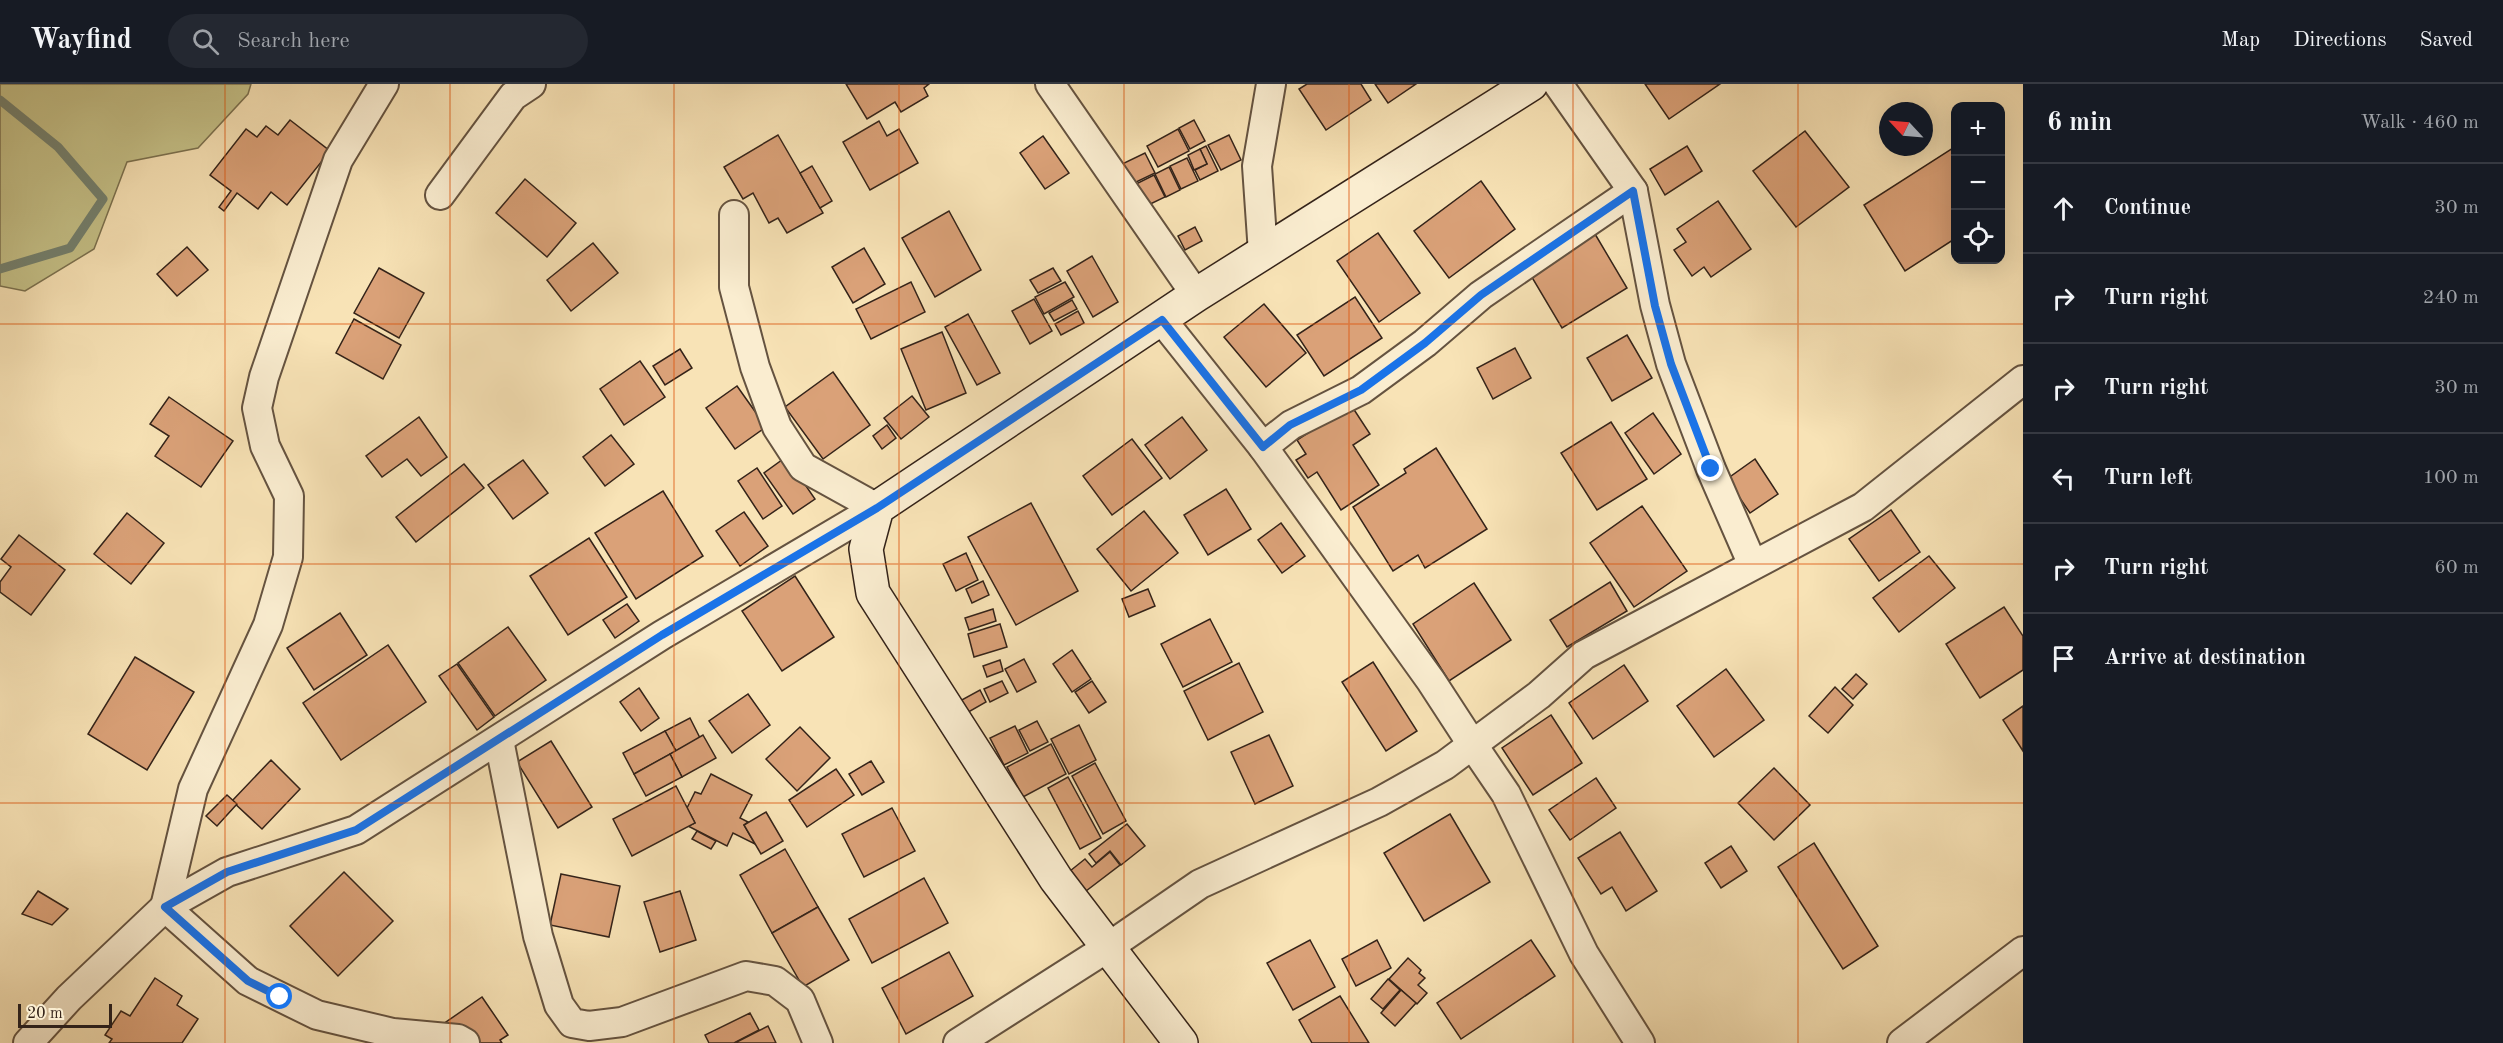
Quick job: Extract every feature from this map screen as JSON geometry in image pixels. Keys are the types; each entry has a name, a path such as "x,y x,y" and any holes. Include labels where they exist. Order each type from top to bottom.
{"street":[{"path":"165,907 193,789 268,625 288,557 289,496 265,446 257,408 264,377 338,160 384,84"},
{"path":"440,195 513,96 531,84"},
{"path":"1050,84 1196,295"},
{"path":"1263,254 1257,166 1271,84"},
{"path":"28,1043 69,998 165,907 227,872 356,830 662,635 877,508 1162,320 1196,295 1531,84"},
{"path":"1558,84 1633,191 1655,306 1671,364 1711,469 1752,563"},
{"path":"1263,447 1290,425 1361,390 1425,343 1481,295 1633,191"},
{"path":"734,215 734,287 755,367 777,426 803,467 877,508"},
{"path":"1162,320 1263,447 1431,681 1506,795 1584,954 1640,1043"},
{"path":"958,1043 1107,948 1200,884 1379,802 1445,765 1539,695 1584,655 1752,563 1863,507 2023,380"},
{"path":"877,508 866,549 873,593 1056,879 1181,1043"},
{"path":"499,740 538,936 559,1005 572,1023 589,1026 622,1022 746,976 775,981 800,1000 818,1043"},
{"path":"165,907 248,981 317,1015 393,1033 458,1039 465,1043"},
{"path":"1902,1043 2023,951"}],"shaded area":[{"path":"0,84 251,84 248,94 198,148 127,162 94,249 25,291 0,286"}],"building":[{"path":"846,84 929,84 924,88 928,96 901,112 895,102 867,119"},
{"path":"1307,84 1361,84 1371,100 1326,130 1299,89"},
{"path":"1375,84 1416,84 1388,103"},
{"path":"1645,84 1720,84 1669,119"},
{"path":"290,120 330,151 287,205 271,192 258,209 237,193 224,211 219,207 231,191 210,175 246,129 257,137 266,126 278,135"},
{"path":"1194,120 1205,141 1190,149 1179,128"},
{"path":"879,121 887,136 899,129 918,163 870,190 843,142"},
{"path":"1178,129 1189,151 1158,167 1147,146"},
{"path":"1805,131 1849,187 1796,227 1753,171"},
{"path":"778,135 823,213 787,233 778,218 769,223 753,193 743,199 724,167"},
{"path":"1229,135 1241,160 1221,170 1208,145"},
{"path":"1043,136 1069,173 1045,189 1020,153"},
{"path":"1206,146 1218,171 1200,180 1195,170 1207,164 1200,149"},
{"path":"1687,146 1702,171 1665,195 1650,169"},
{"path":"1200,149 1207,164 1194,170 1188,155"},
{"path":"1951,149 1951,241 1905,271 1864,205"},
{"path":"1145,153 1155,173 1130,185 1120,165"},
{"path":"1187,158 1198,181 1181,189 1170,166"},
{"path":"812,166 832,201 820,208 800,173"},
{"path":"1169,167 1180,190 1166,197 1155,174"},
{"path":"1154,175 1165,197 1140,209 1130,187"},
{"path":"525,179 576,223 547,257 496,213"},
{"path":"1481,181 1515,229 1449,278 1414,231"},
{"path":"1718,201 1751,249 1711,277 1704,267 1692,276 1674,250 1686,242 1677,229"},
{"path":"949,211 981,270 935,297 902,238"},
{"path":"1195,227 1202,241 1185,250 1178,236"},
{"path":"1378,233 1420,293 1379,322 1337,261"},
{"path":"1595,234 1627,288 1562,328 1530,274"},
{"path":"593,243 618,273 571,311 547,280"},
{"path":"187,247 208,270 177,296 157,274"},
{"path":"864,248 885,284 853,303 832,267"},
{"path":"1092,256 1118,302 1093,317 1067,271"},
{"path":"379,268 424,293 399,338 354,313"},
{"path":"1053,268 1061,281 1038,293 1030,280"},
{"path":"911,282 925,312 871,339 856,309"},
{"path":"1065,282 1074,297 1044,314 1035,297"},
{"path":"1355,297 1382,338 1324,376 1297,335"},
{"path":"1034,299 1052,331 1030,344 1012,311"},
{"path":"1072,300 1077,309 1054,321 1049,313"},
{"path":"1264,304 1306,353 1266,387 1224,337"},
{"path":"1078,311 1084,323 1061,335 1055,324"},
{"path":"968,314 1000,373 977,385 945,327"},
{"path":"354,319 401,345 383,379 336,353"},
{"path":"942,332 966,393 926,410 901,349"},
{"path":"1627,335 1652,378 1612,401 1587,358"},
{"path":"1515,348 1531,378 1493,399 1477,368"},
{"path":"680,349 692,368 665,385 653,366"},
{"path":"640,361 665,397 624,425 600,389"},
{"path":"833,372 870,425 823,459 785,407"},
{"path":"737,386 766,427 735,449 706,408"},
{"path":"912,396 929,417 901,439 884,418"},
{"path":"169,397 233,441 201,487 155,456 169,436 150,424"},
{"path":"1351,405 1370,434 1353,445 1379,485 1341,510 1317,472 1308,478 1296,460 1306,454 1297,440"},
{"path":"1653,413 1681,454 1654,474 1625,433"},
{"path":"419,417 447,457 421,476 407,459 382,477 366,456"},
{"path":"1182,417 1207,450 1170,479 1145,445"},
{"path":"1611,422 1647,479 1597,510 1561,453"},
{"path":"887,425 896,438 882,449 873,436"},
{"path":"611,435 634,464 605,486 583,457"},
{"path":"1132,439 1162,478 1112,515 1083,476"},
{"path":"1436,448 1487,529 1425,568 1418,555 1393,571 1353,507 1406,473 1404,469"},
{"path":"786,457 815,499 793,514 764,473"},
{"path":"1755,459 1778,494 1750,513 1727,479"},
{"path":"523,460 548,493 513,519 488,485"},
{"path":"464,464 484,488 416,542 396,517"},
{"path":"757,468 782,506 763,519 738,481"},
{"path":"1226,489 1251,529 1208,555 1184,515"},
{"path":"663,491 703,556 636,599 595,533"},
{"path":"1031,503 1078,591 1016,625 968,537"},
{"path":"1642,506 1687,571 1634,607 1590,543"},
{"path":"1891,510 1920,552 1879,581 1849,539"},
{"path":"1144,511 1178,553 1131,591 1097,549"},
{"path":"744,512 768,546 740,566 716,531"},
{"path":"127,513 164,543 131,584 94,554"},
{"path":"1281,523 1305,556 1282,573 1258,540"},
{"path":"19,535 65,570 31,615 0,592 0,582 11,567 1,559"},
{"path":"589,538 627,597 568,635 530,576"},
{"path":"966,553 978,580 956,591 943,564"},
{"path":"1929,556 1955,588 1899,632 1873,598"},
{"path":"795,576 834,637 782,671 742,611"},
{"path":"983,581 989,595 972,603 966,589"},
{"path":"1610,582 1627,611 1567,647 1550,620"},
{"path":"1474,583 1511,640 1449,681 1413,624"},
{"path":"1148,589 1155,606 1129,617 1122,599"},
{"path":"627,604 639,621 615,638 603,620"},
{"path":"2004,607 2023,636 2023,670 1980,698 1946,644"},
{"path":"993,609 996,621 969,630 965,618"},
{"path":"340,613 367,655 314,690 287,648"},
{"path":"1210,619 1232,662 1183,687 1161,644"},
{"path":"1000,624 1007,647 974,657 968,634"},
{"path":"508,627 546,680 495,716 458,663"},
{"path":"388,645 426,702 341,760 303,703"},
{"path":"1072,650 1091,679 1072,692 1053,664"},
{"path":"135,657 194,692 147,770 88,734"},
{"path":"1024,659 1036,682 1017,692 1005,669"},
{"path":"1000,660 1003,671 987,677 983,666"},
{"path":"1373,662 1417,731 1386,751 1342,682"},
{"path":"1239,663 1263,712 1208,740 1184,691"},
{"path":"457,664 494,717 477,730 439,676"},
{"path":"1624,665 1648,701 1593,739 1569,703"},
{"path":"1726,669 1764,720 1714,757 1677,706"},
{"path":"1856,674 1867,684 1853,699 1842,689"},
{"path":"1002,681 1008,693 990,702 984,689"},
{"path":"1092,681 1106,702 1089,713 1075,692"},
{"path":"1835,687 1853,705 1828,733 1809,716"},
{"path":"639,688 659,718 641,731 620,702"},
{"path":"980,690 986,702 965,714 958,702"},
{"path":"748,694 770,725 732,753 709,721"},
{"path":"2023,706 2023,751 2003,720"},
{"path":"1551,715 1582,763 1533,795 1502,748"},
{"path":"690,718 700,738 676,751 665,731"},
{"path":"1037,721 1048,742 1030,751 1019,730"},
{"path":"1079,725 1096,760 1069,774 1051,739"},
{"path":"1015,726 1028,753 1004,765 990,738"},
{"path":"800,727 830,758 797,791 766,759"},
{"path":"665,731 676,751 634,774 623,753"},
{"path":"703,735 716,758 682,777 670,754"},
{"path":"1269,735 1293,786 1255,804 1231,752"},
{"path":"551,741 592,807 558,828 517,762"},
{"path":"1051,744 1066,774 1023,797 1007,767"},
{"path":"670,754 682,777 646,796 634,774"},
{"path":"271,760 300,789 262,829 232,801"},
{"path":"871,761 884,782 862,795 849,774"},
{"path":"1095,763 1126,821 1103,834 1072,776"},
{"path":"1774,768 1810,805 1774,840 1738,803"},
{"path":"836,769 854,795 807,827 789,800"},
{"path":"711,774 752,795 740,818 748,822 744,825 755,844 733,833 727,846 688,826 695,823 687,808 695,792 701,794"},
{"path":"1068,777 1101,838 1080,849 1048,788"},
{"path":"1596,778 1616,808 1570,840 1549,810"},
{"path":"676,786 695,823 632,856 613,819"},
{"path":"227,795 237,804 217,826 206,816"},
{"path":"892,808 915,851 864,877 842,834"},
{"path":"766,812 783,841 761,854 744,825"},
{"path":"1450,814 1490,882 1424,921 1384,853"},
{"path":"1127,824 1145,846 1121,865 1110,851 1096,863 1089,854"},
{"path":"697,831 716,841 711,849 692,839"},
{"path":"1620,832 1657,891 1626,911 1612,887 1601,894 1578,858"},
{"path":"1814,843 1878,946 1843,969 1778,867"},
{"path":"1731,846 1747,871 1721,888 1705,863"},
{"path":"785,849 818,907 772,933 740,875"},
{"path":"1110,852 1120,865 1086,891 1070,871 1085,859 1092,867"},
{"path":"344,872 393,921 338,976 290,926"},
{"path":"561,874 620,886 609,937 550,925"},
{"path":"924,878 948,923 872,963 849,919"},
{"path":"38,891 68,909 52,925 22,914"},
{"path":"680,891 696,940 660,952 644,902"},
{"path":"818,907 849,960 803,987 772,933"},
{"path":"1310,940 1335,987 1293,1010 1267,963"},
{"path":"1377,940 1391,968 1356,986 1342,959"},
{"path":"1531,940 1555,976 1461,1039 1437,1003"},
{"path":"949,952 973,996 906,1034 882,988"},
{"path":"1408,958 1421,970 1419,973 1425,978 1418,985 1427,993 1417,1004 1389,979"},
{"path":"155,978 182,996 177,1005 198,1019 182,1043 109,1043 112,1039 105,1035 121,1011 130,1016"},
{"path":"1388,979 1400,990 1383,1009 1371,999"},
{"path":"1401,990 1416,1003 1395,1026 1381,1013"},
{"path":"1340,996 1369,1043 1312,1043 1299,1020"},
{"path":"482,997 508,1035 500,1040 502,1043 443,1043 433,1031"},
{"path":"750,1013 759,1030 734,1043 709,1043 705,1035"},
{"path":"768,1026 776,1043 735,1043"}],"waterway":[{"path":"0,100 58,147 103,199 70,248 0,269"}],"route":[{"path":"280,997 248,981 165,907 227,872 356,830 662,635 877,508 1162,320 1263,447 1290,425 1361,390 1425,343 1481,295 1633,191 1655,306 1671,364 1711,469"}]}
